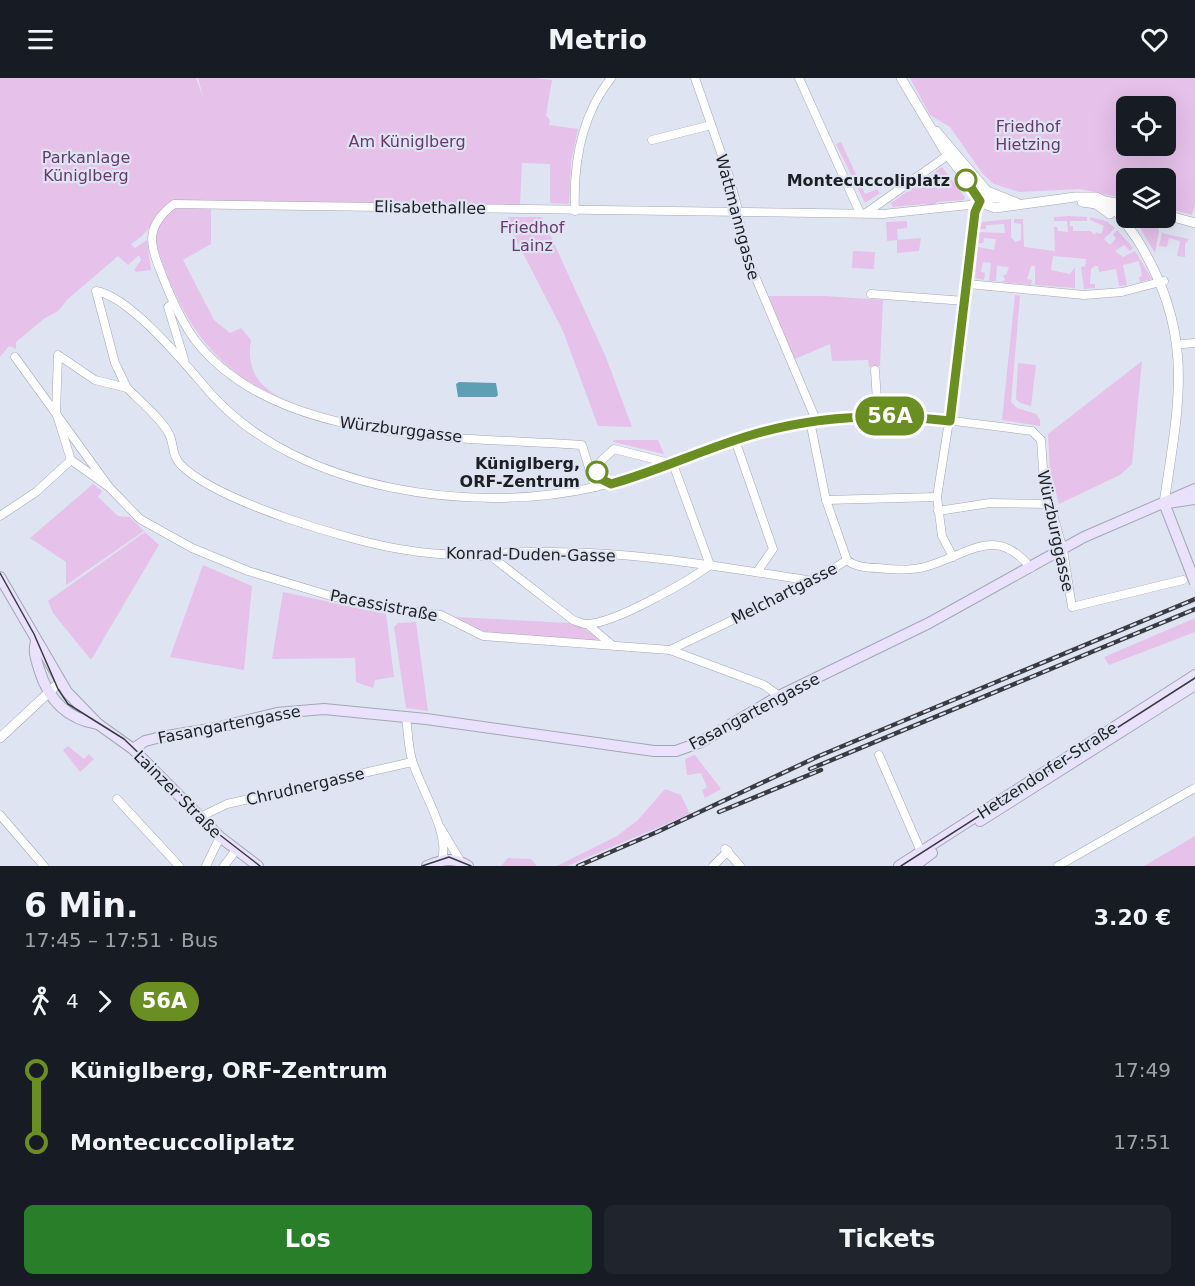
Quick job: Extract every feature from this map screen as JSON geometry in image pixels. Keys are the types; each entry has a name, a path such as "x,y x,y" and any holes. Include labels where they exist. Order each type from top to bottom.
{"main road":[{"name":"Fasangartengasse","path":"133,749 145,741 161,737 216,728 291,711 324,709 406,717 662,752 680,750 701,742 779,696 929,623 1112,524 1195,489"},
{"name":"Fasangartengasse","path":"1164,503 1195,499"},
{"path":"1164,503 1195,582"},
{"name":"Lainzer Straße","path":"0,577 36,641 43,648 60,682 98,723 133,749 220,837 258,866"},
{"name":"Lainzer Straße","path":"36,641 33,650 48,694 73,716 98,723"},
{"name":"Hetzendorfer Straße","path":"914,866 922,855 1195,675"},
{"name":"Hetzendorfer Straße","path":"899,866 922,855 1195,685"},
{"path":"427,866 442,860 465,864"}],"street":[{"path":"575,211 574,186 580,145 594,107 611,78"},
{"name":"Wattmanngasse","path":"695,78 725,165 744,250 813,421 826,501 847,560"},
{"path":"799,78 863,213"},
{"path":"901,78 923,118 951,153 987,191 1018,204"},
{"path":"652,140 711,125"},
{"path":"863,213 951,153"},
{"path":"951,153 980,201 994,208 1086,197 1103,200 1116,208"},
{"path":"953,557 942,536 937,497 950,421 975,212 980,201 978,182"},
{"path":"863,213 882,214 953,207 988,198 1003,199"},
{"path":"1056,200 1091,203 1116,210"},
{"name":"Elisabethallee","path":"174,204 863,213"},
{"name":"Würzburggasse","path":"174,204 162,213 153,226 152,236 152,245 173,303 195,339 216,363 246,387 283,406 337,423 419,433 582,445 595,488"},
{"path":"1176,218 1195,223"},
{"path":"1131,228 1164,281 1179,318 1184,344 1183,396 1164,503"},
{"path":"968,284 1084,295 1122,292 1164,281"},
{"path":"127,388 112,354 96,291 123,305 184,360 212,395 252,430 293,455 348,476 402,489 483,497 519,497 611,484"},
{"path":"871,294 965,301"},
{"path":"173,303 168,307 184,360"},
{"path":"1184,344 1195,343"},
{"path":"56,412 56,358 58,355 95,380 127,388"},
{"name":"Pacassistraße","path":"15,357 109,487 140,519 192,548 248,571 331,596 393,609 441,615 483,636 670,650 764,685 779,696"},
{"path":"875,370 878,416"},
{"name":"Konrad-Duden-Gasse","path":"127,388 170,435 174,455 180,464 220,491 273,513 363,541 406,550 492,557 504,552 578,552 710,566 814,581"},
{"name":"Pacassistraße","path":"56,412 71,460 109,487"},
{"name":"Würzburggasse","path":"611,484 673,464 735,440 813,421 878,416 950,421 1036,433 1041,440 1042,470 1063,550 1072,607 1183,580"},
{"path":"735,440 773,549 757,572"},
{"path":"587,624 615,616 692,579 710,566 673,464 614,449 601,461 597,472 603,480 611,484"},
{"path":"0,516 36,492 71,460"},
{"path":"826,501 937,497"},
{"path":"938,511 990,503 1050,504"},
{"name":"Melchartgasse","path":"670,650 814,581 847,560 856,565 895,570 925,567 979,546 1003,544 1019,553 1031,568"},
{"path":"492,557 566,615 587,624 613,646"},
{"path":"0,738 60,682"},
{"path":"406,717 412,762 445,851 442,860"},
{"path":"879,755 922,855"},
{"name":"Chrudnergasse","path":"200,817 227,804 412,762"},
{"path":"1058,866 1195,788"},
{"path":"117,799 179,866"},
{"path":"0,815 44,866"},
{"path":"435,819 465,864"},
{"path":"206,866 220,837"},
{"path":"224,866 236,850"},
{"path":"713,866 727,850 740,866"}],"green space":[{"path":"0,78 196,78 204,100 198,78 535,78 552,80 546,115 550,120 549,125 578,129 571,162 569,204 550,203 550,164 522,163 520,205 176,202 162,212 144,234 131,244 135,248 147,240 151,270 136,272 134,270 141,260 139,255 128,265 118,256 68,299 58,311 45,318 16,342 16,349 9,346 0,357"},
{"name":"Friedhof Hietzing","path":"910,78 1195,78 1195,204 1192,215 1176,211 1176,168 1116,168 1116,197 1080,189 1019,192 994,184 983,174 950,127 930,115"},
{"path":"841,142 865,194 877,189 880,193 865,203 836,144"},
{"path":"942,167 965,197 964,200 937,202 934,207 924,204 893,207 891,203"},
{"path":"175,206 211,206 211,244 183,260 214,320 230,333 241,328 251,340 250,359 255,374 274,394 288,401 275,395 250,382 228,366 209,348 193,325 178,299 156,241 161,219"},
{"name":"Friedhof Lainz","path":"508,217 542,217 605,355 632,427 598,426 563,331 508,224"},
{"path":"1054,217 1087,217 1087,221 1070,221 1073,231 1090,231 1095,235 1096,232 1101,234 1104,226 1090,220 1090,217 1106,221 1115,228 1104,239 1110,245 1116,238 1113,235 1117,230 1133,248 1130,251 1124,245 1115,251 1123,257 1135,251 1152,279 1140,282 1139,277 1142,276 1139,261 1123,265 1127,285 1119,286 1116,269 1099,272 1098,266 1095,266 1091,269 1090,284 1095,284 1095,288 1084,289 1081,267 1085,266 1086,259 1053,256 1051,270 1070,274 1075,267 1075,288 1035,285 1035,266 1031,266 1027,279 1032,280 1031,285 1001,282 1005,280 1003,275 1006,275 1009,267 997,266 996,281 989,281 991,263 983,262 981,272 985,273 984,280 975,278 978,247 994,250 996,239 984,238 983,243 978,243 979,232 1005,233 1004,224 986,225 986,229 980,229 982,222 1011,219 1011,237 1015,242 1021,240 1021,224 1014,223 1014,219 1023,219 1024,247 1055,251 1054,227 1057,227 1058,231 1068,232 1067,221 1054,221"},
{"path":"907,221 907,228 897,229 898,240 921,238 919,251 897,253 897,240 887,241 886,222"},
{"path":"1140,228 1158,228 1155,253"},
{"path":"1162,233 1189,239 1185,244 1185,257 1177,256 1180,241 1169,238 1167,247 1159,246"},
{"path":"853,251 875,252 874,269 852,268"},
{"path":"1015,295 1020,296 1011,402 1017,408 1036,414 1040,420 1040,426 1002,420"},
{"path":"767,296 825,296 883,300 880,366 869,367 868,360 832,361 830,344 795,359"},
{"path":"1142,361 1132,464 1120,475 1059,504 1050,471 1048,434"},
{"path":"1018,363 1036,365 1031,406 1020,403 1016,399"},
{"path":"613,440 658,440 664,454 613,442"},
{"path":"93,484 102,491 98,497 118,516 130,517 144,531 66,585 66,562 30,538"},
{"path":"145,532 159,545 91,660 53,613 48,601"},
{"path":"203,565 252,586 244,670 170,657"},
{"path":"283,592 386,614 394,677 375,680 373,688 356,682 355,658 272,659"},
{"path":"455,617 570,623 583,628 597,638 595,641 490,634"},
{"path":"1195,618 1195,632 1109,665 1104,657"},
{"path":"416,622 428,711 406,708 394,627 398,623"},
{"path":"68,746 84,759 89,754 94,759 80,772 63,750"},
{"path":"695,755 721,789 705,798 702,790 707,787 701,773 687,775 685,759"},
{"path":"665,789 681,795 690,814 567,866 557,866 617,836 638,820"},
{"path":"1195,836 1195,866 1144,866"},
{"path":"508,858 531,859 537,866 501,866"}],"water":[{"path":"459,382 496,383 498,395 496,397 458,397 456,384"}],"tram line":[{"path":"0,573 34,634 58,689 68,704 124,739 220,835 260,866"},
{"path":"901,866 1195,678"},
{"path":"422,866 449,857 471,866"}],"railway":[{"path":"578,866 657,832 819,756 1195,599"},
{"path":"810,769 1195,609"},
{"path":"719,812 821,770"}],"bus line":[{"name":"56A","path":"597,472 603,480 611,484 747,436 816,420 901,416 950,421 975,212 980,201 966,180"}],"place":[{"name":"Montecuccoliplatz","path":"966,180"},
{"name":"Küniglberg, ORF-Zentrum","path":"597,472"}],"park label":[{"name":"Am Küniglberg","path":"407,141"},
{"name":"Parkanlage Küniglberg","path":"86,166"}]}
